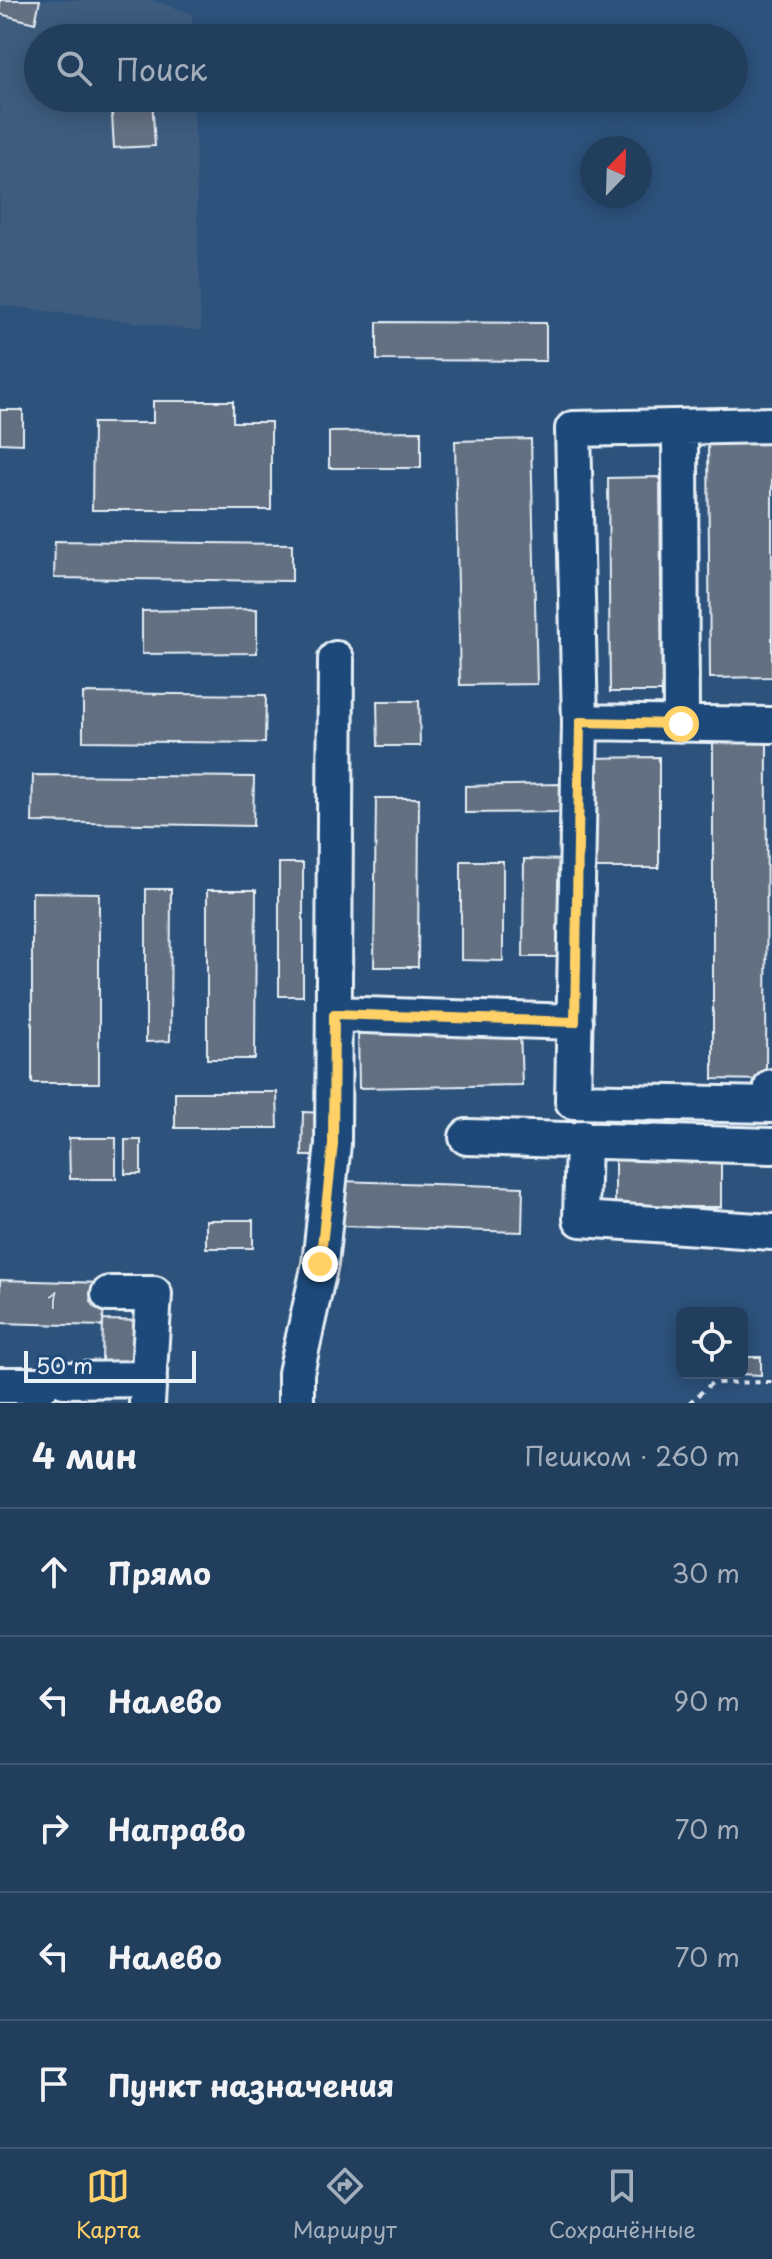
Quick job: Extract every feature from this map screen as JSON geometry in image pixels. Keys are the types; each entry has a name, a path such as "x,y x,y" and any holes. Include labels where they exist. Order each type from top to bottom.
{"lane":[{"path":"772,425 573,429 580,722 573,1101 772,1105 772,1087"},
{"path":"680,427 681,724"},
{"path":"296,1403 296,1373 320,1264 333,1144 336,659"},
{"path":"580,722 772,725"},
{"path":"334,1014 575,1022"},
{"path":"467,1137 583,1138 772,1146"},
{"path":"583,1138 581,1219 772,1232"},
{"path":"0,1385 53,1383 148,1391 154,1294 109,1294"}],"path":[{"path":"689,1403 712,1383 772,1382"}],"shaded area":[{"path":"0,0 150,0 192,13 192,24 24,24 24,112 194,112 201,331 0,305"}],"building":[{"path":"0,0 40,0 35,23 0,14"},
{"path":"112,112 153,112 155,146 114,148"},
{"path":"377,322 546,323 546,361 377,360"},
{"path":"153,401 233,401 233,422 271,422 271,510 92,510 93,423 153,423"},
{"path":"0,410 23,410 23,444 0,443"},
{"path":"421,431 421,468 329,468 329,432"},
{"path":"708,436 772,436 772,677 710,678"},
{"path":"531,439 537,684 460,685 455,441"},
{"path":"660,477 662,692 610,692 608,478"},
{"path":"55,541 292,544 292,581 54,578"},
{"path":"257,609 257,653 142,654 142,611"},
{"path":"83,693 266,695 265,743 83,741"},
{"path":"377,701 419,701 420,746 378,746"},
{"path":"713,742 767,742 766,1080 713,1079"},
{"path":"659,757 659,868 587,868 586,758"},
{"path":"33,775 254,777 253,826 32,822"},
{"path":"560,784 560,812 465,813 465,786"},
{"path":"376,798 419,798 418,967 374,967"},
{"path":"524,859 569,860 569,957 523,957"},
{"path":"461,861 503,861 503,961 461,960"},
{"path":"279,863 303,863 303,996 279,996"},
{"path":"146,889 171,889 170,1041 146,1042"},
{"path":"207,890 256,890 255,1059 207,1059"},
{"path":"32,892 99,893 99,1083 32,1083"},
{"path":"520,1028 522,1085 359,1088 358,1031"},
{"path":"175,1092 277,1092 278,1128 175,1128"},
{"path":"303,1112 322,1113 321,1156 302,1156"},
{"path":"69,1138 116,1138 116,1179 70,1179"},
{"path":"125,1140 141,1140 141,1174 125,1174"},
{"path":"615,1159 721,1160 721,1207 615,1207"},
{"path":"340,1181 523,1187 522,1232 339,1226"},
{"path":"206,1220 253,1220 253,1248 206,1248"},
{"path":"0,1280 104,1283 103,1326 0,1323"},
{"path":"103,1320 147,1321 145,1362 102,1361"},
{"path":"748,1357 761,1357 761,1375 748,1374"}],"route":[{"path":"320,1264 333,1144 334,1014 575,1022 580,722 681,724"}]}
